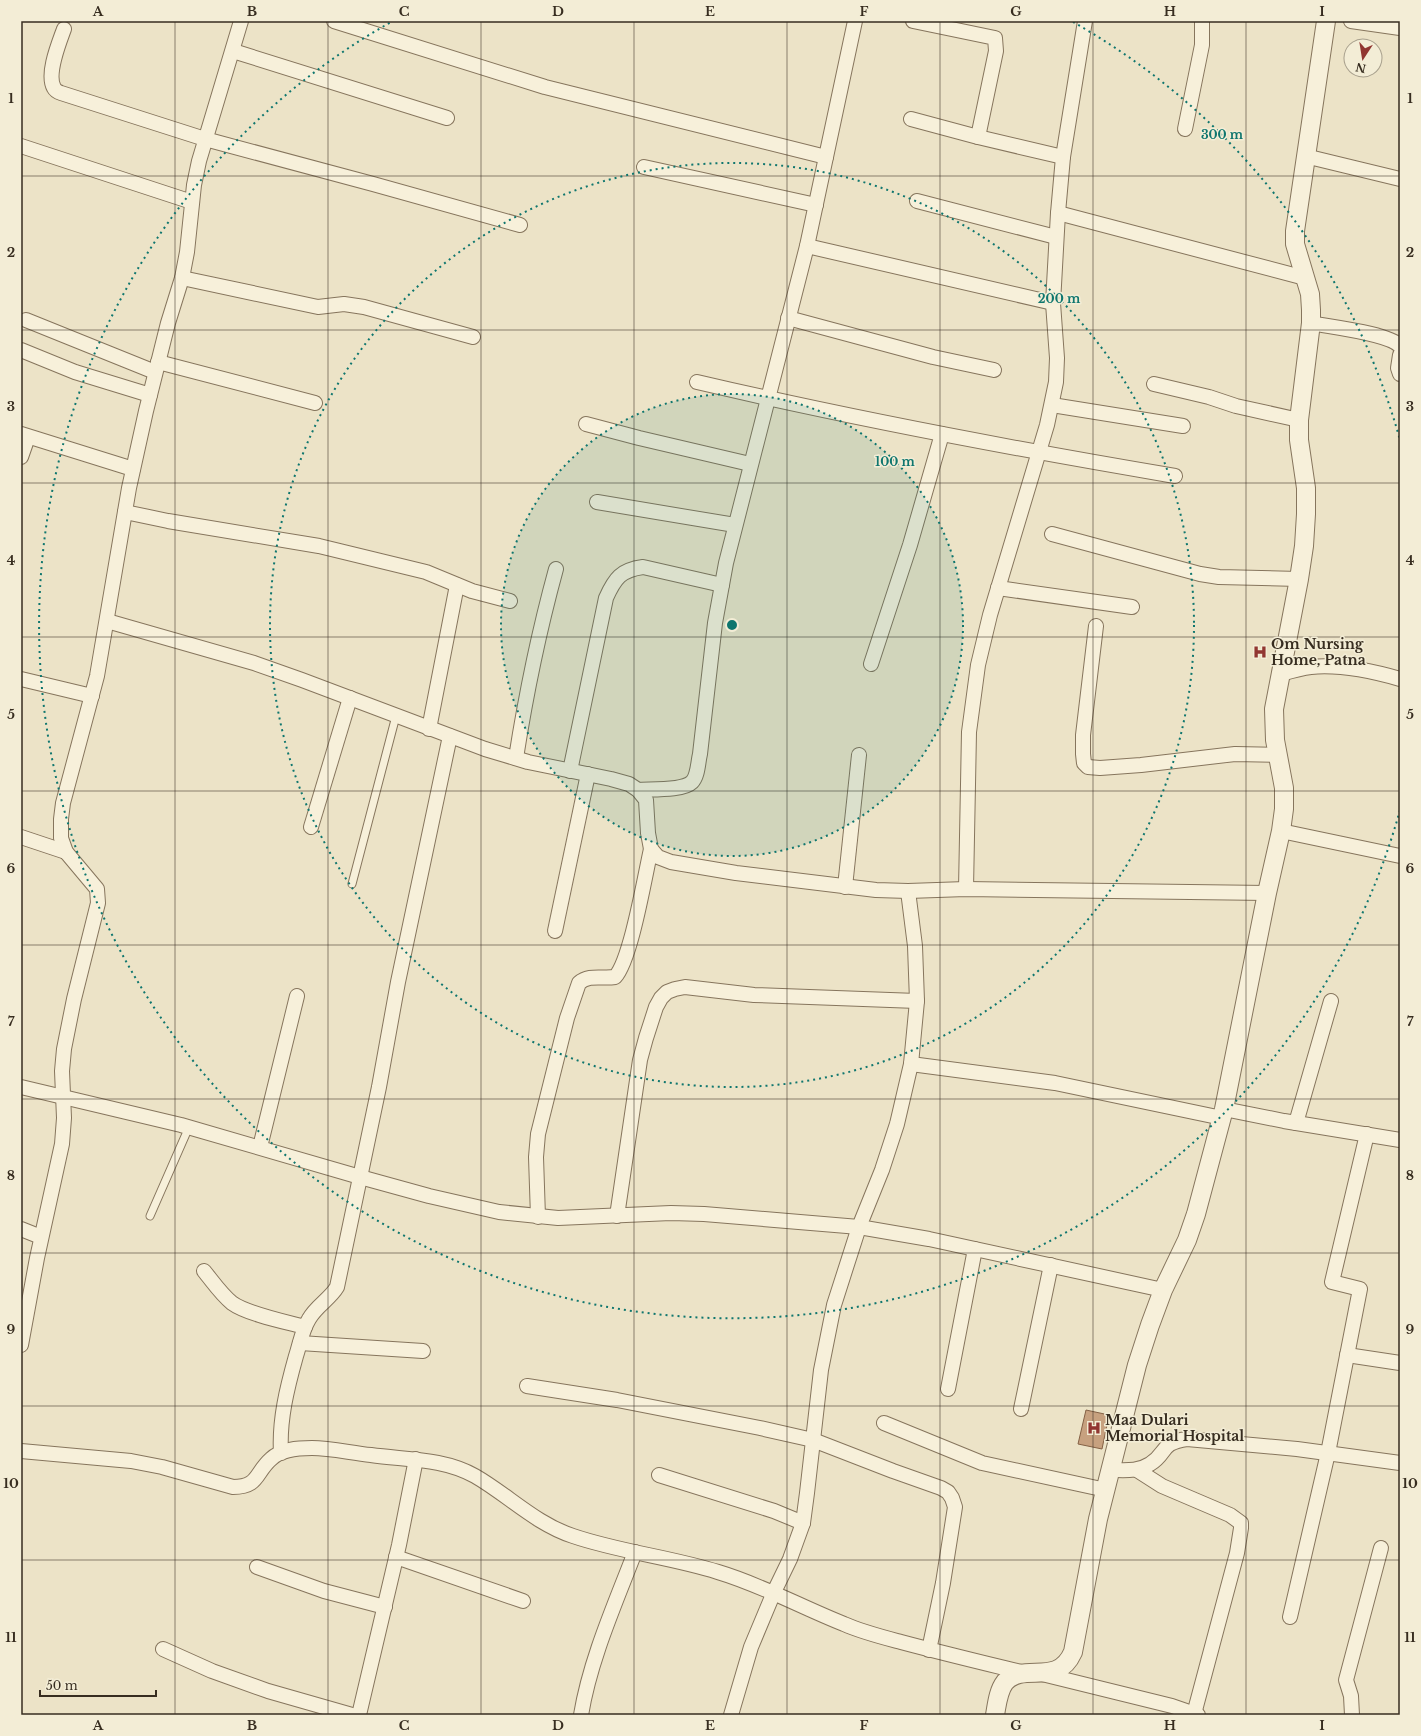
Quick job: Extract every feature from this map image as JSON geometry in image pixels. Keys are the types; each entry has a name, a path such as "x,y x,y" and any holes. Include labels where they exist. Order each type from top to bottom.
{"street":[{"path":"21,1345 41,1237 62,1144 64,1118 62,1071 64,1049 74,999 98,904 96,889 66,852 61,838 63,803 92,696 107,621 133,469 157,367 182,278 187,252 194,185 205,140 241,21"},
{"path":"334,21 533,83 826,157"},
{"path":"638,790 683,787 692,782 696,773 700,754 715,623 722,584 750,464 807,246 855,21"},
{"path":"912,21 995,38 996,51 978,137"},
{"path":"966,889 969,732 978,666 990,615 1052,405 1056,382 1058,358 1053,302 1056,237 1063,157 1085,21"},
{"path":"1185,129 1202,45 1202,21"},
{"path":"995,1715 998,1698 1005,1682 1018,1675 1056,1670 1070,1659 1073,1652 1086,1578 1110,1470 1137,1365 1163,1290 1187,1240 1196,1214 1223,1114 1267,893 1281,831 1284,809 1284,788 1274,740 1273,724 1274,709 1304,546 1306,488 1299,420 1311,323 1310,294 1298,256 1295,231 1326,21"},
{"path":"1351,21 1400,28"},
{"path":"64,29 52,70 51,81 54,89 61,93 205,140 373,184 520,226"},
{"path":"233,51 447,118"},
{"path":"910,119 1063,157"},
{"path":"21,146 192,202"},
{"path":"1305,156 1400,179"},
{"path":"644,167 816,205"},
{"path":"917,201 1056,237"},
{"path":"1058,213 1305,278"},
{"path":"807,246 1053,302"},
{"path":"182,278 313,306 327,307 344,304 364,307 473,337"},
{"path":"788,318 906,350 994,370"},
{"path":"26,320 157,367 315,403"},
{"path":"1311,323 1374,335 1397,342 1400,346"},
{"path":"21,350 75,372 150,395"},
{"path":"1400,356 1398,368 1400,374"},
{"path":"697,382 768,399 1037,453 1175,476"},
{"path":"1154,384 1208,397 1236,406 1299,420"},
{"path":"1052,405 1183,426"},
{"path":"586,424 646,440 750,464"},
{"path":"871,664 905,559 942,434"},
{"path":"21,457 24,435 133,469"},
{"path":"597,502 735,525"},
{"path":"125,512 319,546 426,572 485,595 510,601"},
{"path":"1052,534 1200,574 1219,577 1299,579"},
{"path":"570,771 606,598 612,585 618,577 630,569 643,567 722,584"},
{"path":"516,758 533,660 556,569"},
{"path":"429,729 457,585"},
{"path":"998,588 1132,607"},
{"path":"107,621 254,663 485,749 516,758 629,784 638,790 646,800 648,833 651,849 630,938 620,971 615,977 584,979 579,983 567,1018 538,1134 536,1157 538,1217"},
{"path":"1096,626 1083,735 1084,763 1088,767 1100,768 1141,766 1235,754 1278,755"},
{"path":"1281,674 1311,667 1334,667 1356,668 1400,679"},
{"path":"21,679 92,696"},
{"path":"312,827 350,698"},
{"path":"281,1453 281,1420 305,1327 314,1312 328,1299 337,1287 379,1087 398,982 450,736"},
{"path":"845,886 859,754"},
{"path":"554,932 588,774"},
{"path":"1281,831 1400,856"},
{"path":"21,837 66,852"},
{"path":"651,849 658,857 689,867 876,890 908,891 966,889 1267,893"},
{"path":"732,1715 751,1647 774,1592 790,1559 803,1523 821,1370 827,1335 842,1278 859,1227 882,1170 896,1124 911,1064 917,1001 915,946 908,891"},
{"path":"617,1216 640,1060 656,1007 661,998 667,992 685,987 754,994 917,1001"},
{"path":"260,1147 297,996"},
{"path":"1296,1123 1331,1001"},
{"path":"911,1064 1055,1083 1223,1114 1296,1123 1400,1140"},
{"path":"21,1087 189,1127 429,1196 499,1212 538,1217 572,1218 671,1213 704,1214 859,1227 975,1249 1163,1290"},
{"path":"1290,1617 1328,1453 1360,1289 1332,1282 1367,1134"},
{"path":"21,1229 41,1237"},
{"path":"948,1390 975,1249"},
{"path":"1021,1409 1051,1265"},
{"path":"204,1271 219,1290 234,1304 243,1309 305,1327"},
{"path":"300,1343 423,1351"},
{"path":"1347,1355 1400,1363"},
{"path":"527,1386 610,1399 760,1428 813,1440 941,1488 948,1492 955,1507 944,1577 929,1650"},
{"path":"884,1423 982,1463 1106,1490"},
{"path":"1110,1470 1137,1470 1151,1464 1169,1444 1176,1440 1187,1439 1328,1453 1400,1463"},
{"path":"21,1451 131,1461 162,1467 233,1487 245,1487 253,1482 271,1459 281,1453 295,1449 312,1448 416,1459 448,1465 468,1473 554,1529 572,1536 719,1572 774,1592 844,1625 929,1650 1030,1673 1171,1711 1196,1714 1237,1553 1241,1523 1230,1515 1162,1486 1137,1470"},
{"path":"359,1715 385,1607 416,1459"},
{"path":"658,1475 774,1511 803,1523"},
{"path":"1352,1715 1351,1696 1346,1680 1382,1548"},
{"path":"581,1715 584,1698 593,1669 635,1552"},
{"path":"396,1557 523,1601"},
{"path":"257,1567 324,1591 385,1607"},
{"path":"163,1649 226,1676 268,1691 352,1715"}],"lane":[{"path":"352,884 396,716"},
{"path":"150,1216 189,1127"}],"building":[{"path":"1086,1410 1109,1415 1102,1449 1078,1444"}],"place":[{"name":"Om Nursing Home, Patna","path":"1260,652"},
{"name":"Maa Dulari Memorial Hospital","path":"1094,1428"}]}
